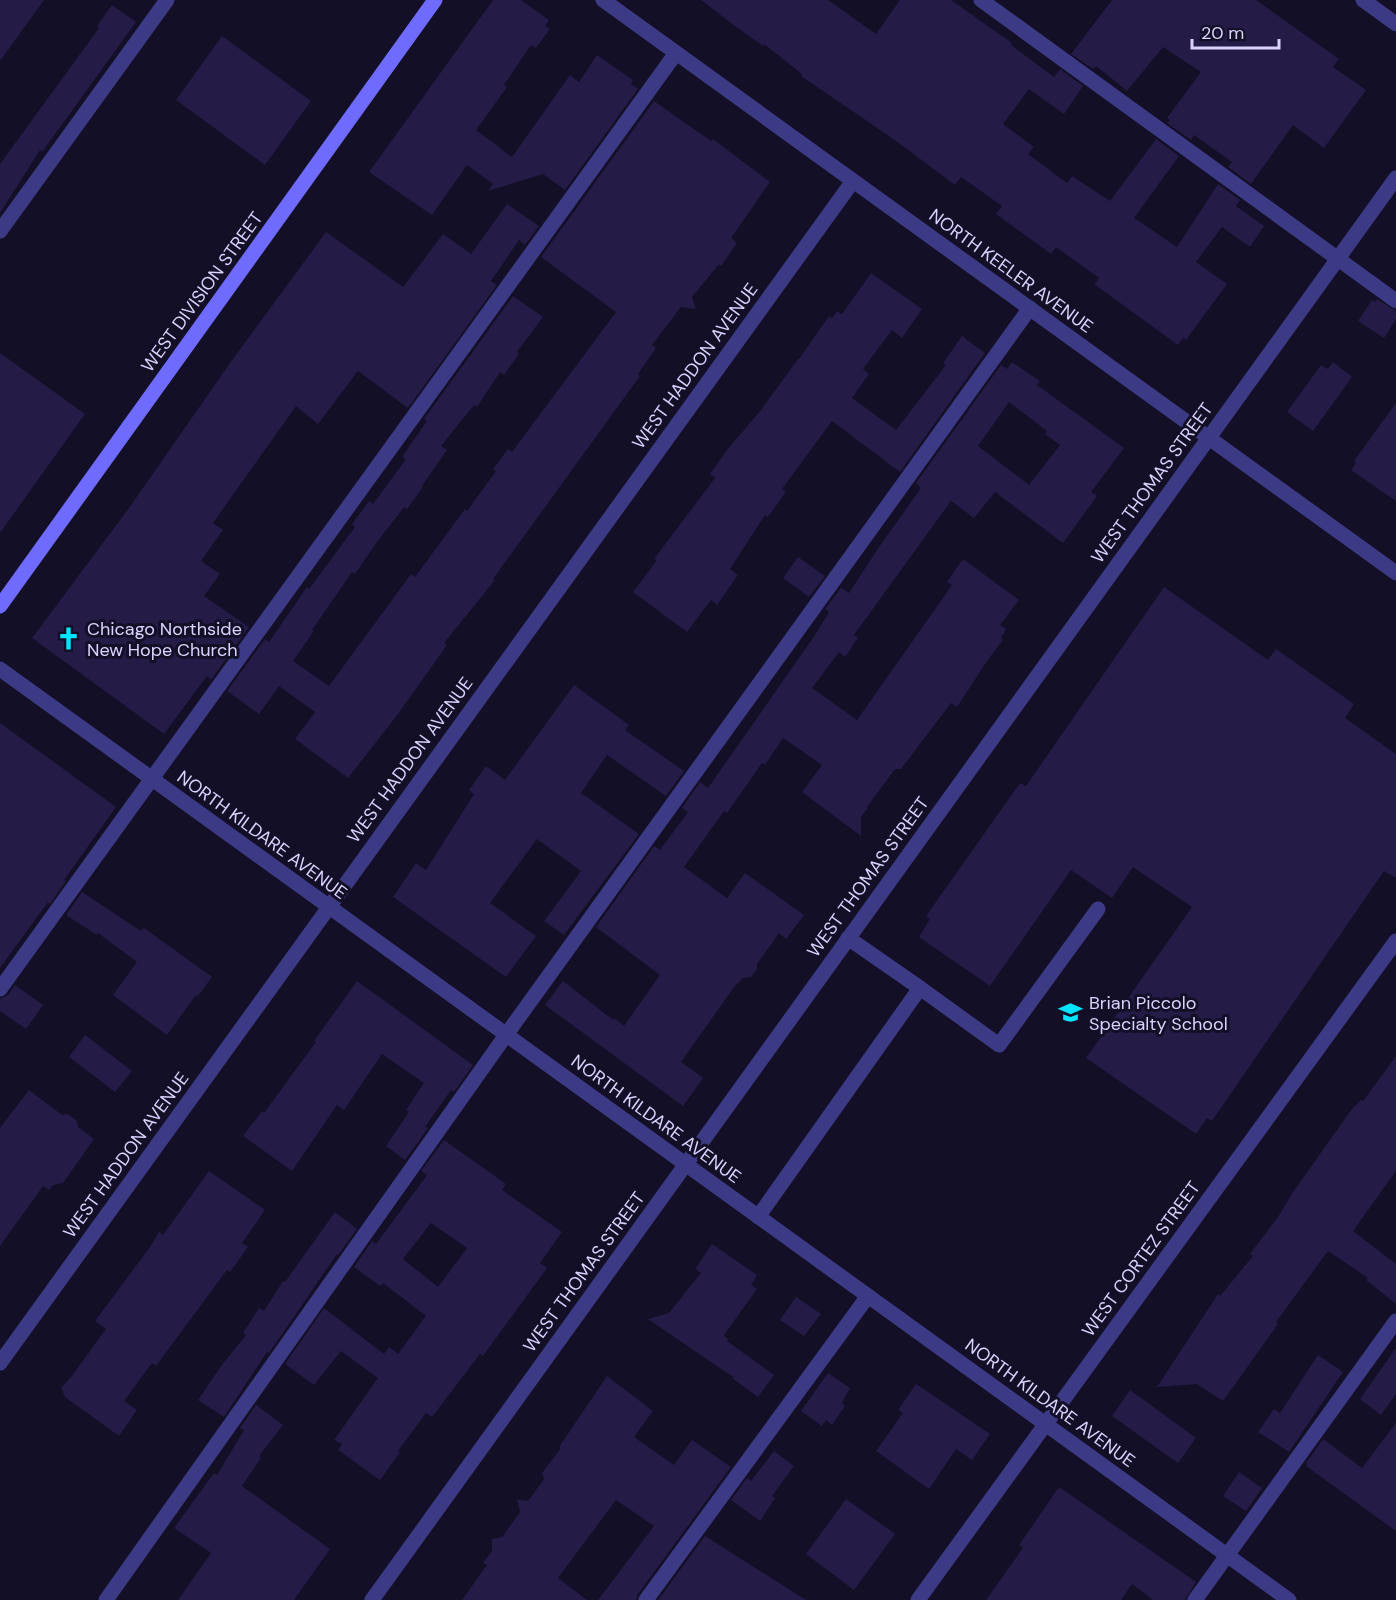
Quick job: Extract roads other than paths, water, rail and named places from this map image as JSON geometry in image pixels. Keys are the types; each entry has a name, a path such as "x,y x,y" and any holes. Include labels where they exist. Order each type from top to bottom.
{"main road":[{"name":"WEST DIVISION STREET","path":"0,606 435,0"}],"street":[{"path":"0,231 167,0"},
{"name":"NORTH KEELER AVENUE","path":"603,0 1396,573"},
{"path":"981,0 1396,301"},
{"path":"1362,0 1396,24"},
{"path":"0,989 676,52"},
{"name":"WEST THOMAS STREET","path":"372,1600 1396,178"},
{"name":"WEST HADDON AVENUE","path":"0,1363 853,181"},
{"path":"106,1600 506,1035 1029,308"},
{"name":"NORTH KILDARE AVENUE","path":"0,669 1289,1600"},
{"path":"849,938 999,1045 1098,909"},
{"name":"WEST CORTEZ STREET","path":"918,1600 1396,941"},
{"path":"758,1217 920,988"},
{"path":"646,1600 868,1296"},
{"path":"1195,1600 1396,1321"}],"place":[{"name":"Chicago Northside New Hope Church","path":"69,639"},
{"name":"Brian Piccolo Specialty School","path":"1071,1013"}]}
